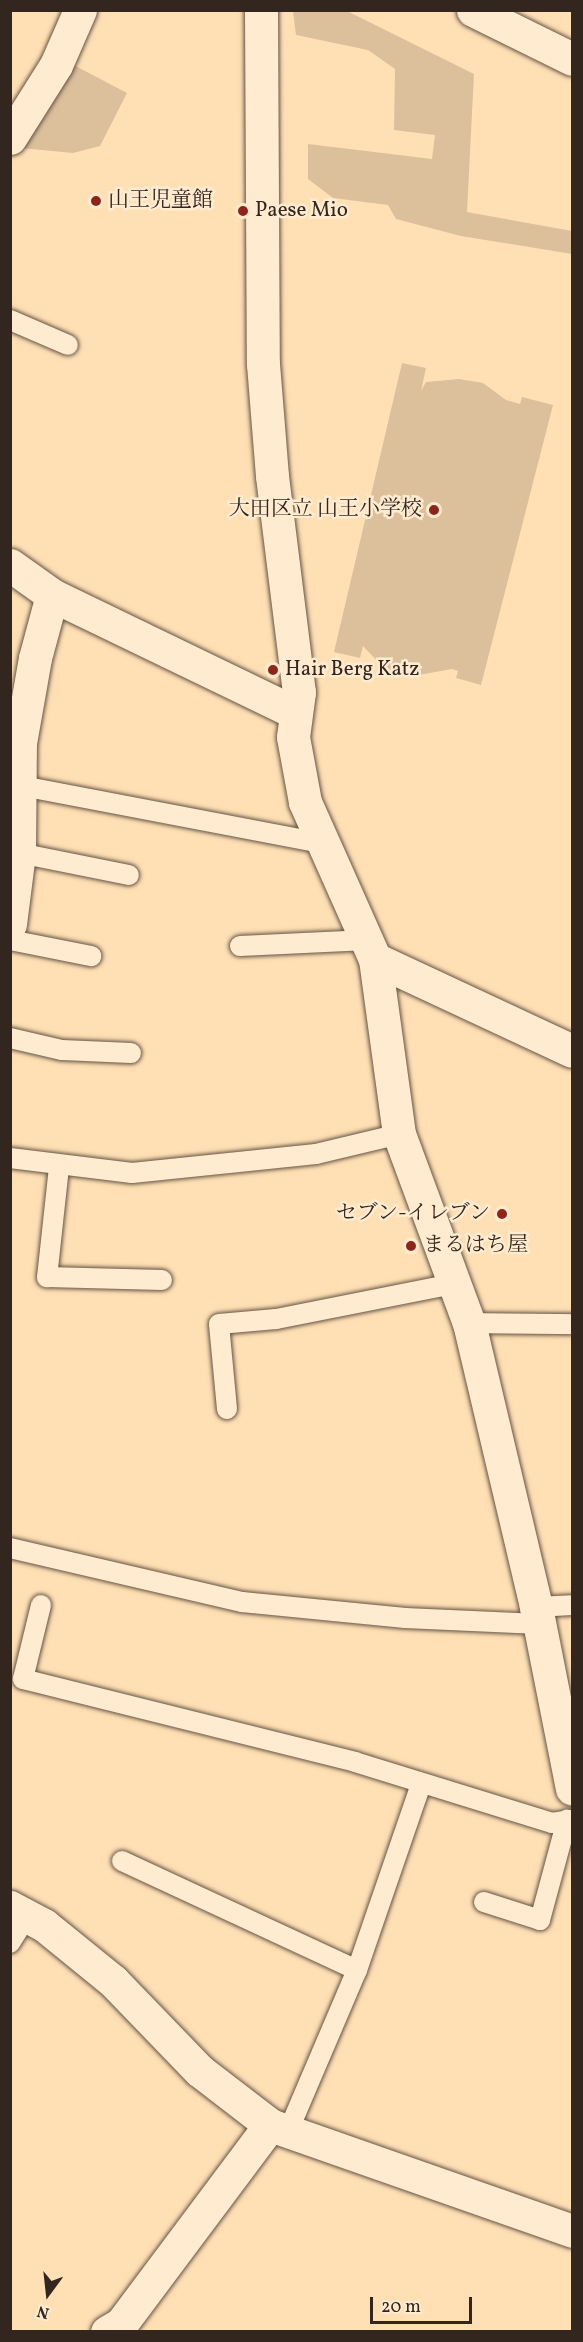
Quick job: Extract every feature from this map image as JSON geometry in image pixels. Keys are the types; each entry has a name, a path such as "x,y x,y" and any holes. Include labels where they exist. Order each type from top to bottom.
{"street":[{"path":"10,138 56,65 80,10"},
{"path":"261,10 263,364 272,476 299,692 294,712 293,737 304,802 320,843 372,949 385,1052 399,1134 469,1323 537,1615 573,1788"},
{"path":"472,10 573,59"},
{"path":"10,565 52,596 294,712"},
{"path":"10,924 22,786 20,743 34,658 52,596"},
{"path":"372,949 573,1052"},
{"path":"19,1911 113,1981 200,2071 279,2129 573,2231"},
{"path":"119,2329 279,2129"}],"lane":[{"path":"10,320 68,345"},
{"path":"22,786 320,843"},
{"path":"16,841 129,875"},
{"path":"10,940 91,956"},
{"path":"240,946 372,949"},
{"path":"10,1038 62,1050 131,1053"},
{"path":"10,1158 59,1167 132,1173 316,1154 399,1134"},
{"path":"59,1167 47,1277 162,1280"},
{"path":"227,1410 219,1323 276,1319 453,1284"},
{"path":"469,1323 573,1324"},
{"path":"10,1548 242,1602 405,1618 537,1615 573,1605"},
{"path":"41,1605 23,1679 355,1762 552,1823 570,1820 540,1920 484,1902"},
{"path":"279,2129 357,1970 421,1784"},
{"path":"122,1861 357,1970"},
{"path":"10,1943 19,1911"}],"shaded area":[{"path":"293,11 347,11 474,74 467,212 572,231 572,254 461,236 396,219 388,205 333,198 308,179 308,144 432,159 435,135 394,130 395,69 368,50 296,35"},
{"path":"68,62 127,93 100,146 73,153 21,148"},
{"path":"402,363 426,368 421,391 426,382 459,379 483,383 506,400 520,404 522,397 553,405 481,685 456,678 458,671 452,669 413,676 397,673 381,665 363,646 360,658 334,652"}],"place":[{"name":"山王児童館","path":"96,201"},
{"name":"Paese Mio","path":"243,211"},
{"name":"大田区立 山王小学校","path":"434,510"},
{"name":"Hair Berg Katz","path":"273,670"},
{"name":"セブン-イレブン","path":"502,1214"},
{"name":"まるはち屋","path":"411,1246"}]}
